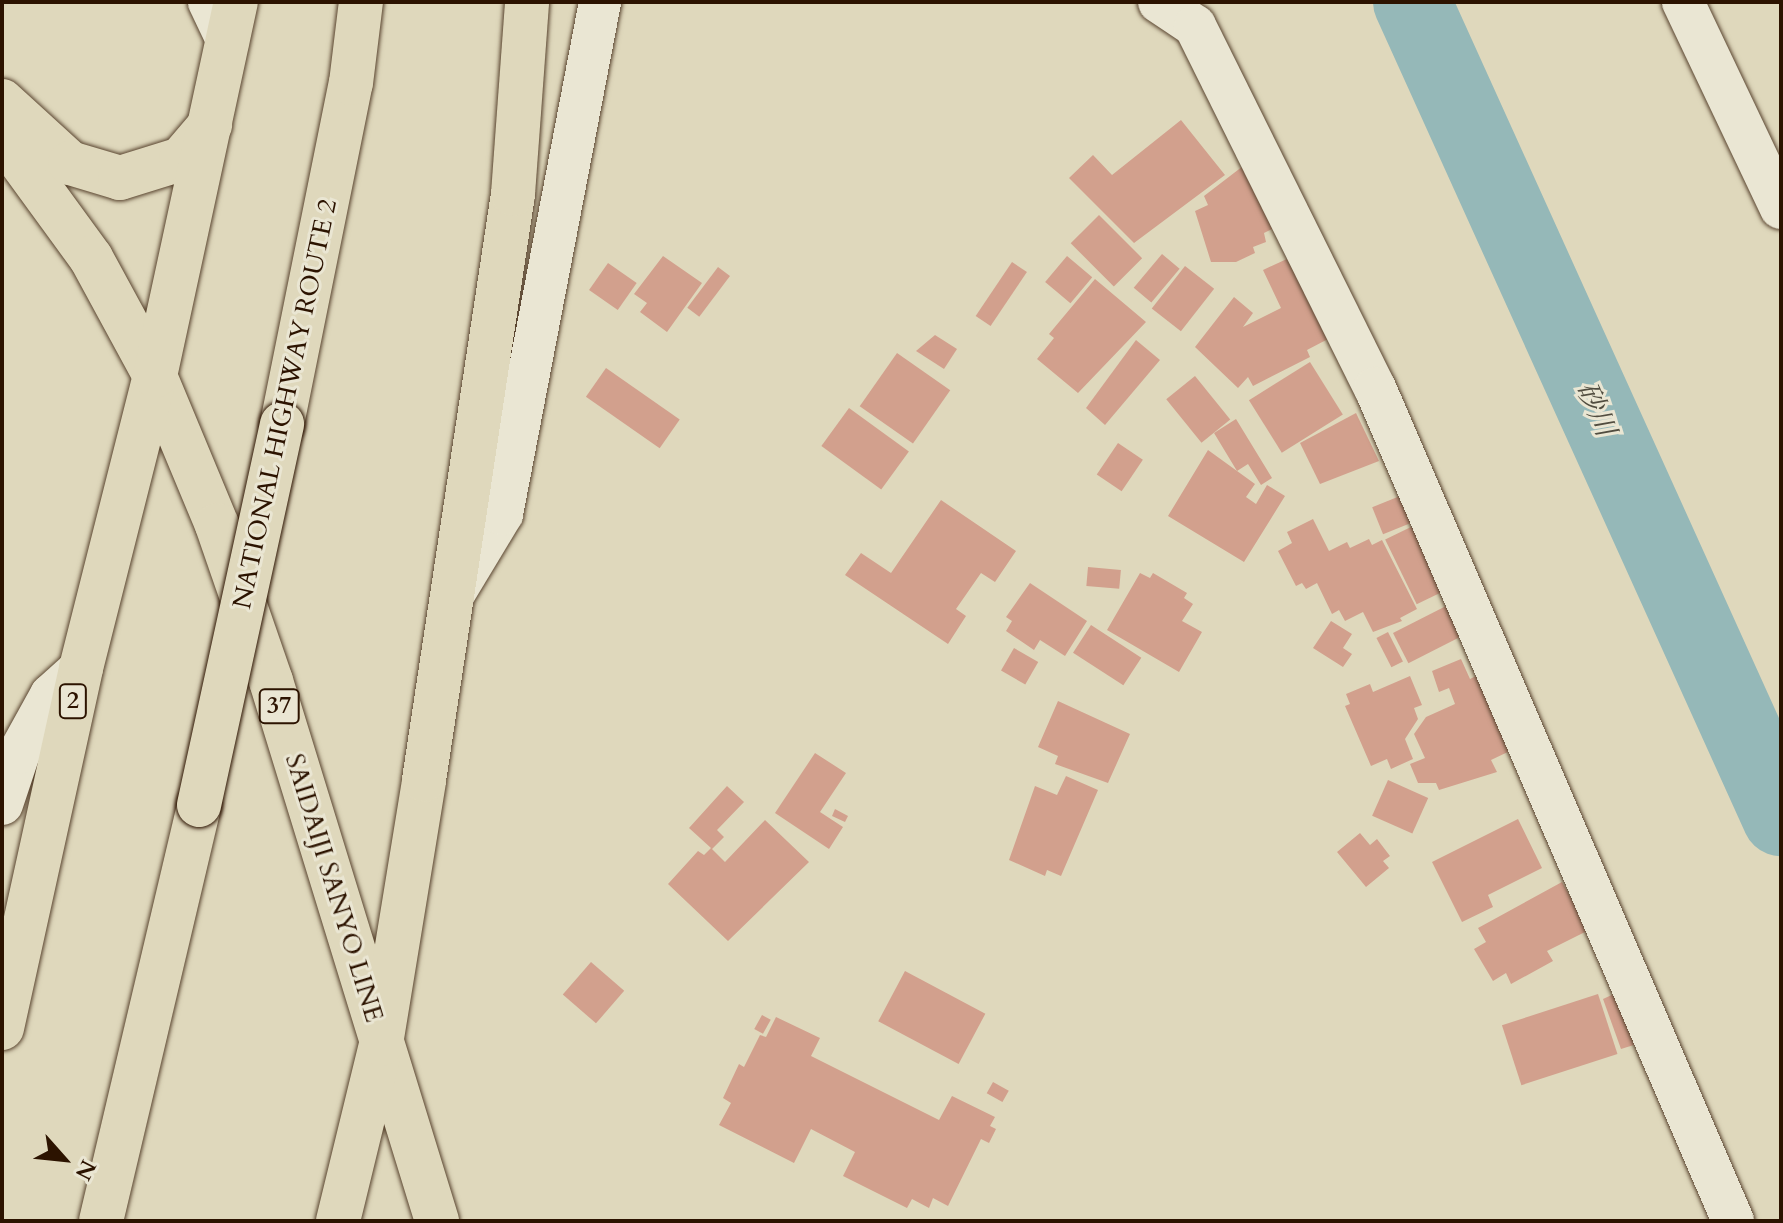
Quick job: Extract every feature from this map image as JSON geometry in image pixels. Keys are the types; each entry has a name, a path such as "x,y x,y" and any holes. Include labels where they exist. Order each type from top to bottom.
{"main road":[{"name":"NATIONAL HIGHWAY ROUTE 2","path":"101,1221 199,805 282,424 351,83 361,2"},
{"path":"338,1221 381,1044 452,598 513,194 527,2"},
{"name":"2","path":"2,1028 81,668 155,376 232,22"},
{"path":"2,101 70,163 120,178 181,159 210,125"},
{"name":"SAIDAIJI SANYO LINE","path":"2,136 91,258 155,376 217,525 271,681 437,1221"},
{"name":"NATIONAL HIGHWAY ROUTE 2","path":"131,1221 199,805"}],"street":[{"path":"209,2 232,22"},
{"path":"452,598 502,514 600,2"},
{"path":"1159,2 1194,14 1375,388 1733,1221"},
{"path":"1683,2 1781,208"},
{"path":"2,804 19,753 51,695 81,668"}],"building":[{"path":"1181,120 1225,175 1134,243 1069,178 1093,155 1112,175"},
{"path":"1247,163 1274,228 1264,233 1266,242 1253,247 1255,253 1236,262 1211,262 1195,211 1208,205 1204,196"},
{"path":"1099,215 1142,258 1114,286 1071,243"},
{"path":"1162,254 1180,269 1151,302 1134,288"},
{"path":"663,256 702,283 667,332 640,312 647,303 634,294"},
{"path":"1067,256 1092,277 1070,303 1045,282"},
{"path":"1289,258 1328,339 1307,350 1310,357 1253,386 1248,377 1238,388 1195,347 1234,297 1253,313 1243,327 1281,308 1263,270"},
{"path":"1012,262 1027,272 991,326 976,316"},
{"path":"608,263 637,283 618,310 589,290"},
{"path":"1185,266 1214,289 1181,331 1152,309"},
{"path":"718,267 730,276 699,317 687,308"},
{"path":"1095,279 1146,322 1078,393 1037,359 1054,338 1049,334"},
{"path":"935,335 957,349 944,369 916,351"},
{"path":"1136,340 1160,360 1105,425 1086,408"},
{"path":"897,353 950,390 913,444 860,406"},
{"path":"1310,362 1343,415 1282,453 1249,400"},
{"path":"606,368 680,420 660,448 586,397"},
{"path":"1195,376 1230,420 1201,443 1166,399"},
{"path":"849,408 909,451 881,490 821,446"},
{"path":"1356,413 1379,461 1320,484 1300,443"},
{"path":"1236,419 1272,478 1261,485 1248,464 1237,471 1214,433"},
{"path":"1118,443 1143,460 1122,491 1097,475"},
{"path":"1208,450 1255,484 1246,497 1256,504 1267,485 1285,496 1244,562 1168,516"},
{"path":"1400,496 1411,523 1383,534 1372,507"},
{"path":"941,500 1016,551 995,582 981,573 956,609 966,616 948,644 845,575 861,553 891,573"},
{"path":"1313,519 1329,551 1347,542 1350,548 1369,539 1372,545 1382,540 1417,609 1400,618 1402,621 1373,632 1363,612 1345,621 1339,610 1332,614 1317,583 1306,589 1302,583 1296,586 1278,551 1292,543 1287,532"},
{"path":"1413,526 1445,591 1417,604 1385,540"},
{"path":"1088,567 1121,570 1119,589 1086,586"},
{"path":"1140,573 1150,578 1153,573 1187,593 1184,598 1193,604 1182,621 1202,632 1179,672 1107,630"},
{"path":"1030,583 1087,621 1065,656 1040,640 1034,650 1006,631 1012,621 1006,617"},
{"path":"1450,604 1465,634 1408,663 1393,633"},
{"path":"1331,621 1352,634 1343,648 1352,654 1343,667 1313,648"},
{"path":"1091,625 1141,658 1123,685 1073,653"},
{"path":"1388,632 1403,661 1391,667 1376,638"},
{"path":"1014,648 1038,662 1025,685 1001,671"},
{"path":"1461,659 1470,679 1480,674 1512,750 1491,760 1497,772 1439,790 1436,783 1418,783 1410,764 1425,758 1414,734 1426,717 1455,704 1449,688 1439,692 1432,671"},
{"path":"1410,676 1422,705 1414,708 1418,719 1405,739 1413,759 1391,769 1387,759 1371,766 1345,706 1350,704 1346,694 1370,684 1373,692"},
{"path":"1058,701 1130,734 1108,783 1055,764 1058,756 1038,747"},
{"path":"815,753 846,773 820,812 843,827 829,849 775,813"},
{"path":"1066,776 1098,790 1061,876 1047,870 1045,876 1009,860 1035,786 1057,795"},
{"path":"1388,780 1428,798 1412,834 1372,816"},
{"path":"727,786 744,802 717,830 724,837 712,849 725,862 765,820 809,862 728,941 668,884 698,851 704,855 711,848 689,828"},
{"path":"835,809 848,816 845,822 832,816"},
{"path":"1518,819 1542,868 1488,895 1493,907 1462,922 1432,862"},
{"path":"1360,833 1370,845 1377,839 1390,856 1383,861 1389,868 1366,887 1337,852"},
{"path":"1562,882 1589,930 1547,951 1553,961 1511,984 1506,973 1493,981 1474,949 1486,942 1478,928"},
{"path":"591,962 624,991 596,1023 563,994"},
{"path":"905,971 985,1014 959,1064 878,1021"},
{"path":"1616,993 1637,1044 1621,1049 1603,999"},
{"path":"1598,994 1617,1054 1521,1085 1502,1025"},
{"path":"762,1015 771,1020 763,1034 754,1029"},
{"path":"776,1017 820,1038 811,1056 939,1120 952,1096 995,1117 990,1126 996,1129 989,1143 981,1139 948,1206 933,1198 929,1208 912,1199 907,1208 843,1176 855,1152 811,1129 794,1163 719,1125 731,1103 723,1098 739,1064 744,1067 760,1035 766,1037"},
{"path":"993,1082 1009,1091 1002,1102 987,1093"}],"waterway":[{"name":"砂川","path":"1412,2 1781,817"}]}
